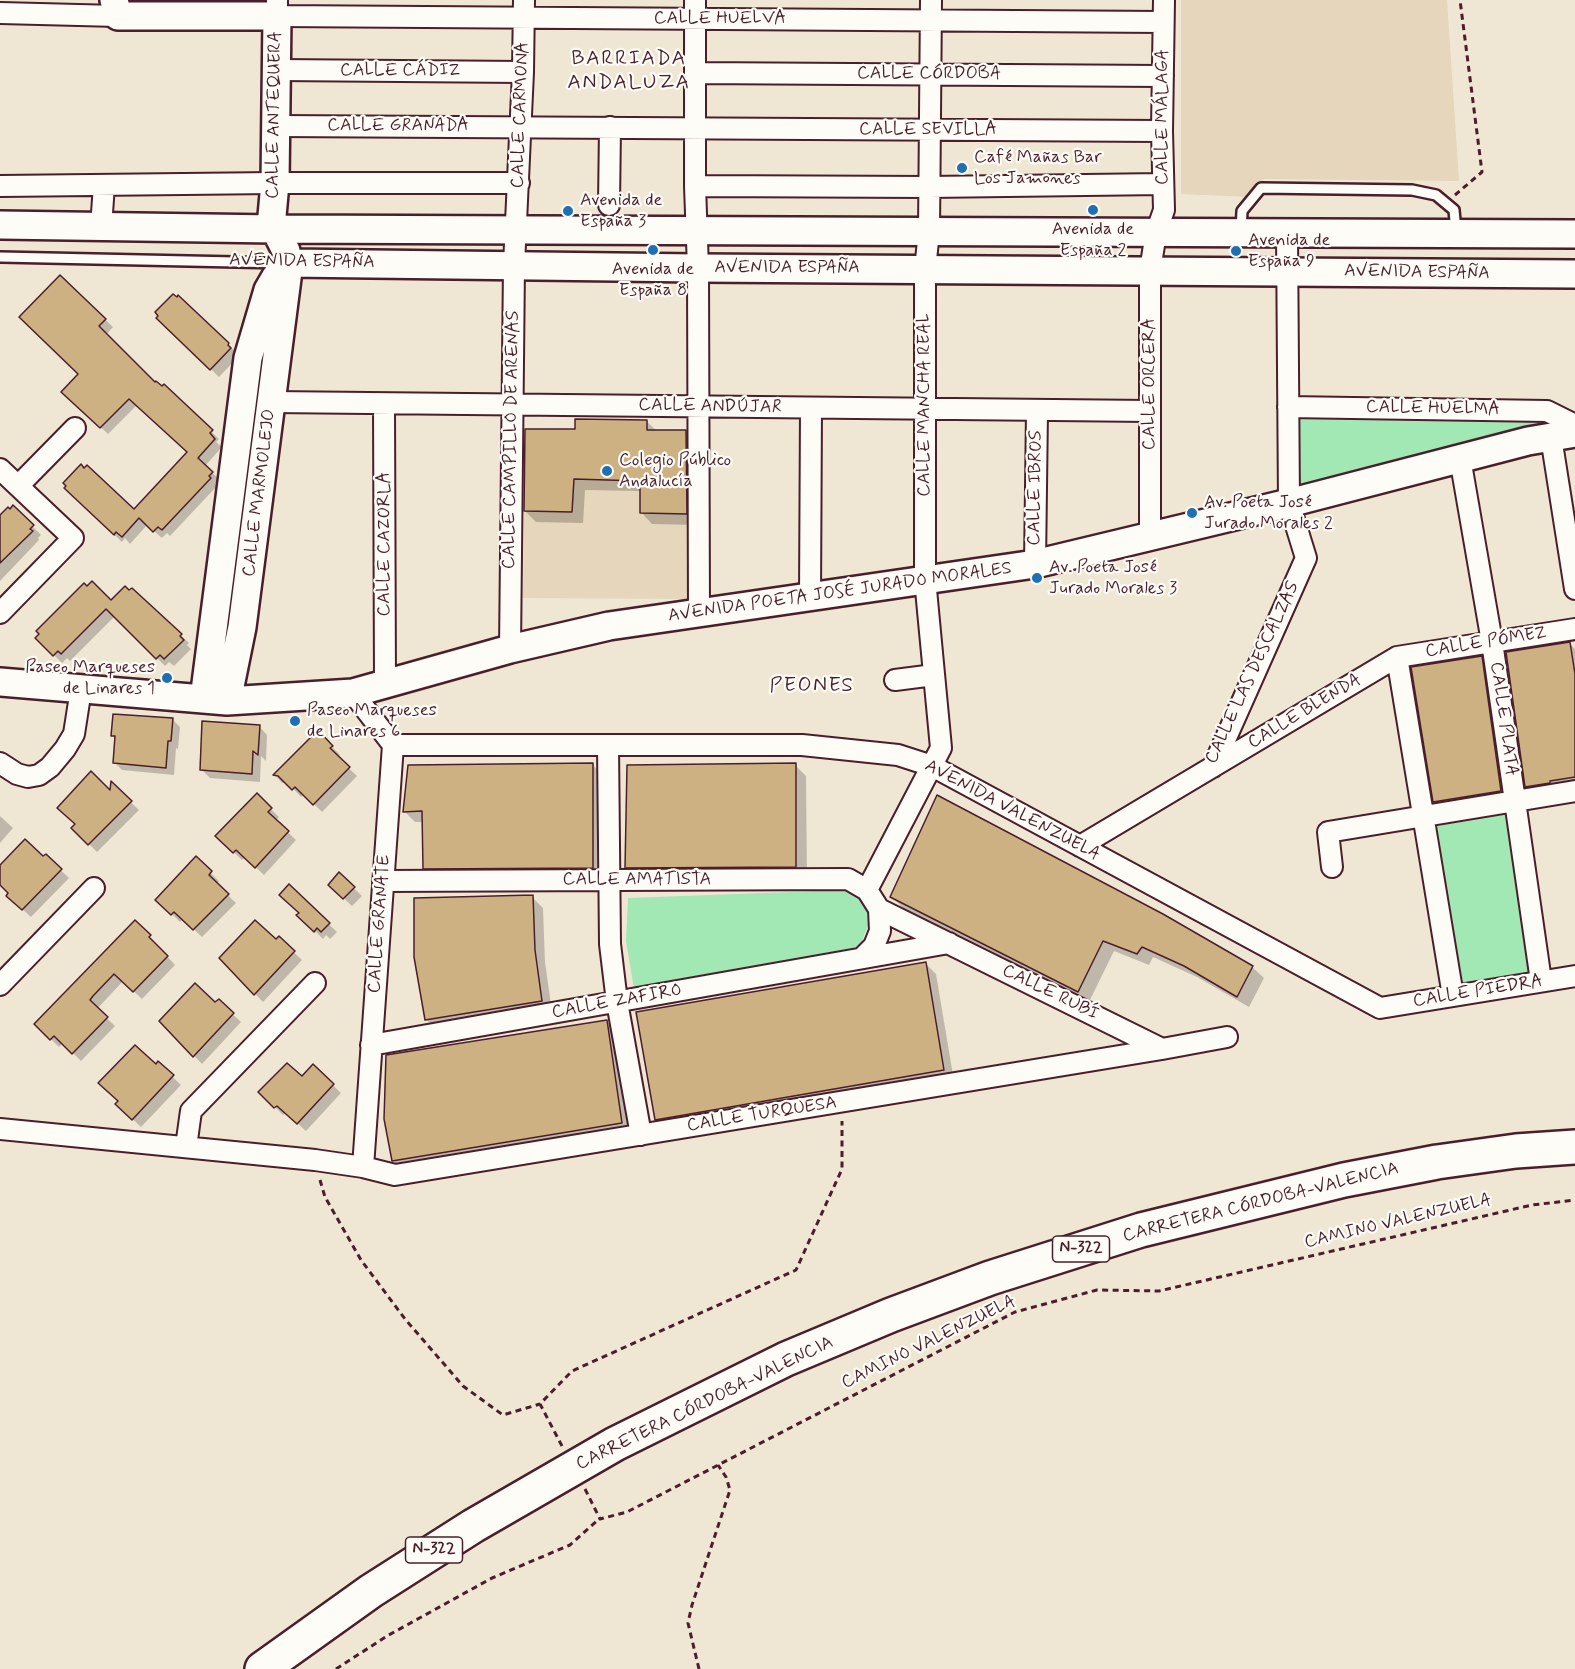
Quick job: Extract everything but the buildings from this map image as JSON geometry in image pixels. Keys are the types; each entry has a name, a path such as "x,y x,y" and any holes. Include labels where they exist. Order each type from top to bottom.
{"highway":[{"name":"CARRETERA CÓRDOBA-VALENCIA","path":"262,1669 398,1573 473,1526 615,1444 786,1359 891,1315 990,1278 1164,1224 1344,1180 1437,1162 1516,1151 1575,1147"}],"main road":[{"path":"116,8 277,8"},
{"name":"CALLE ANTEQUERA","path":"275,229 272,216 275,183 277,8"},
{"name":"AVENIDA ESPAÑA","path":"0,225 275,229 1575,234"},
{"name":"CALLE MARMOLEJO","path":"215,700 241,635 278,351 289,263 275,229"},
{"name":"AVENIDA ESPAÑA","path":"289,263 1575,274"},
{"name":"CALLE MARMOLEJO","path":"215,700 213,628 250,353 268,290 275,278 289,263"},
{"name":"AVENIDA POETA JOSÉ JURADO MORALES","path":"0,682 215,700 353,693 510,650 609,627 1035,564 1289,503 1460,458 1563,435"}],"street":[{"name":"CALLE MANCHA REAL","path":"867,890 941,748 925,579 925,268 929,232 931,0"},
{"name":"CALLE MÁLAGA","path":"1156,233 1164,210 1162,131 1164,0"},
{"path":"0,13 116,8"},
{"name":"CALLE HUELVA","path":"277,8 695,9 931,20 1163,22"},
{"name":"CALLE CARMONA","path":"516,230 524,9"},
{"path":"695,9 699,613"},
{"name":"CALLE CÁDIZ","path":"277,70 523,72"},
{"name":"CALLE CÓRDOBA","path":"695,73 1163,76"},
{"name":"CALLE GRANADA","path":"276,126 610,127"},
{"path":"609,206 610,127"},
{"name":"CALLE SEVILLA","path":"610,127 1162,131"},
{"path":"0,186 519,183"},
{"path":"695,186 929,187 1163,184"},
{"path":"100,227 104,185"},
{"name":"CALLE CAMPILLO DE ARENAS","path":"510,650 516,230"},
{"name":"CALLE ORCERA","path":"1150,536 1149,270 1156,233"},
{"name":"CALLE LAS DESCALZAS","path":"1080,846 1213,767 1306,558 1289,503 1287,233"},
{"path":"250,353 257,345 267,341 273,344 278,351"},
{"name":"CALLE ANDÚJAR","path":"271,402 1150,411"},
{"name":"CALLE CAZORLA","path":"384,404 385,684"},
{"name":"CALLE HUELMA","path":"1288,407 1547,411 1575,425"},
{"path":"810,597 811,408"},
{"name":"CALLE IBROS","path":"1035,564 1036,411"},
{"path":"18,486 75,428"},
{"path":"1563,435 1575,589"},
{"name":"CALLE PLATA","path":"1460,458 1492,642 1541,981"},
{"path":"0,469 73,538 0,613"},
{"path":"213,628 219,638 228,644 241,635"},
{"name":"CALLE PÓMEZ","path":"1397,657 1575,629"},
{"path":"1397,657 1453,996"},
{"name":"CALLE BLENDA","path":"1213,767 1397,657"},
{"path":"895,680 934,675"},
{"path":"0,764 17,774 28,777 39,775 50,767 74,734 81,689"},
{"path":"353,693 393,745"},
{"name":"AVENIDA VALENZUELA","path":"393,745 802,745 898,755 932,766 1380,1008"},
{"name":"CALLE GRANATE","path":"363,1167 393,745"},
{"path":"608,745 610,944 641,1135"},
{"path":"1332,867 1328,832 1575,791"},
{"name":"CALLE AMATISTA","path":"383,881 848,879 867,890"},
{"path":"0,985 94,888"},
{"path":"862,958 874,946 880,931 879,909 867,890"},
{"name":"CALLE RUBÍ","path":"879,909 1162,1049"},
{"name":"CALLE ZAFIRO","path":"371,1045 949,943"},
{"name":"CALLE PIEDRA","path":"1380,1008 1575,976"},
{"path":"186,1147 191,1111 315,983"},
{"path":"1162,1049 1227,1037"},
{"name":"CALLE TURQUESA","path":"0,1129 315,1160 363,1167 395,1175 1162,1049"}],"lane":[{"path":"1241,233 1242,211 1261,188 1412,190 1436,195 1454,210 1456,233"},
{"name":"AVENIDA ESPAÑA","path":"0,257 289,263"}],"path":[{"path":"1446,203 1482,172 1460,0"},
{"path":"315,1160 325,1197 361,1260 405,1319 463,1386 502,1415 540,1404 572,1371 796,1270 842,1168 842,1119"},
{"name":"CAMINO VALENZUELA","path":"600,1519 627,1512 1014,1312 1097,1290 1159,1291 1532,1205 1575,1200"},
{"path":"540,1404 566,1454"},
{"path":"699,1669 688,1623 729,1495 729,1482 718,1465"},
{"path":"336,1669 387,1636 492,1578 570,1545 600,1519 582,1485"}],"shaded area":[{"path":"1181,0 1447,0 1459,181 1264,179 1249,197 1181,194"},
{"name":"Colegio Público Andalucía","path":"575,419 647,420 647,430 689,430 688,599 523,598 525,429 575,429"}],"green space":[{"path":"1535,411 1540,425 1294,491 1294,412"},
{"path":"1509,811 1533,974 1462,985 1434,823"},
{"path":"845,890 853,892 861,899 870,921 862,941 850,952 634,989 626,941 628,898"}],"place":[{"name":"Café Mañas Bar Los Jamones","path":"962,168"},
{"name":"Avenida de España 2","path":"1093,210"},
{"name":"Avenida de España 3","path":"568,211"},
{"name":"Avenida de España 8","path":"653,250"},
{"name":"Avenida de España 9","path":"1236,251"},
{"name":"Colegio Público Andalucía","path":"607,471"},
{"name":"Av. Poeta José Jurado Morales 2","path":"1192,513"},
{"name":"Av. Poeta José Jurado Morales 3","path":"1037,578"},
{"name":"Paseo Marqueses de Linares 1","path":"167,678"},
{"name":"Paseo Marqueses de Linares 6","path":"295,721"}],"district":[{"name":"BARRIADA ANDALUZA","path":"629,72"},
{"name":"PEONES","path":"812,687"}]}
